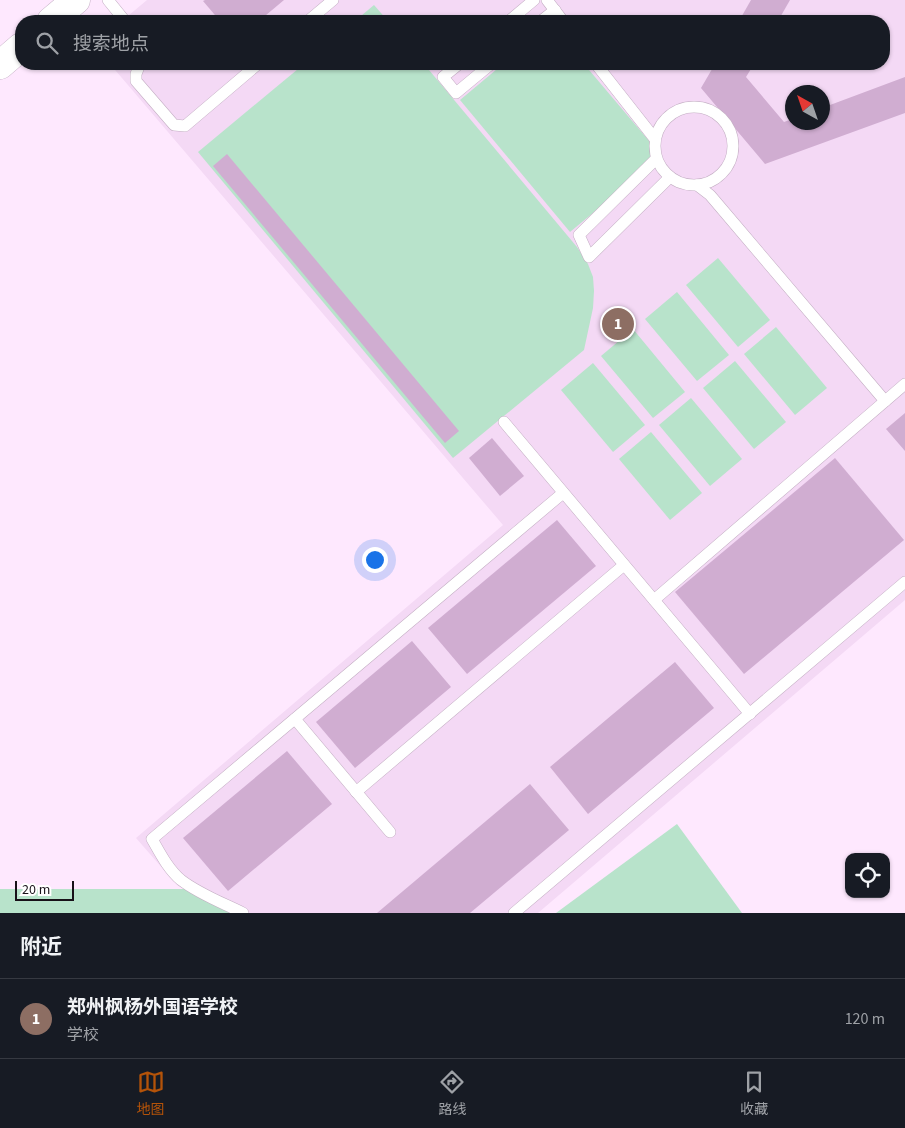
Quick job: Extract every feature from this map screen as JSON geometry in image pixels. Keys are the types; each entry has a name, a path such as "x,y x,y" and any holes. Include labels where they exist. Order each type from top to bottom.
{"street":[{"path":"58,15 76,0"},
{"path":"0,65 15,52"}],"lane":[{"path":"108,0 120,15"},
{"path":"315,15 333,0"},
{"path":"516,15 534,0"},
{"path":"546,0 559,15"},
{"path":"549,15 555,10"},
{"path":"138,70 136,81 174,125 185,126 251,70"},
{"path":"452,70 443,77 456,93 483,70"},
{"path":"601,70 655,139"},
{"path":"695,106 706,108 724,120 729,129 733,150 730,160 725,170 708,182 697,185 681,183 670,177 656,159 654,150 655,139 661,124 667,117 684,108 695,106"},
{"path":"656,159 579,235 589,257 670,177"},
{"path":"697,185 710,195 885,402"},
{"path":"654,600 905,384"},
{"path":"504,422 750,714"},
{"path":"243,913 195,889 180,879 165,861 152,839 563,493"},
{"path":"356,792 624,565"},
{"path":"514,913 905,582"},
{"path":"295,719 390,832"}],"shaded area":[{"path":"147,0 905,0 905,600 538,913 229,913 177,885 136,838 503,525 115,70 890,70 890,15 129,15"}],"green space":[{"path":"374,5 383,15 362,15"},
{"path":"297,70 429,70 577,247 588,264 593,277 594,291 593,308 584,350 453,458 198,152"},
{"path":"496,70 589,70 650,142 651,165 570,232 460,100"},
{"path":"718,258 770,320 738,347 686,285"},
{"path":"677,292 729,355 697,381 645,319"},
{"path":"776,327 827,388 795,415 744,354"},
{"path":"633,329 685,392 653,418 601,356"},
{"path":"735,361 786,422 754,449 703,388"},
{"path":"593,363 645,425 613,452 561,390"},
{"path":"691,398 742,459 710,486 659,425"},
{"path":"651,432 702,493 670,520 619,459"},
{"path":"677,824 742,913 556,913"},
{"path":"0,889 195,889 238,913 0,913"}],"building":[{"path":"284,0 266,15 215,15 203,1"},
{"path":"751,0 790,0 781,15 742,15"},
{"path":"712,70 750,70 746,77 785,122 785,130 830,130 830,105 905,77 905,113 765,164 701,88"},
{"path":"227,154 459,431 445,443 213,166"},
{"path":"905,413 905,451 886,429"},
{"path":"492,438 524,476 500,496 469,458"},
{"path":"835,458 904,540 744,674 675,592"},
{"path":"557,520 596,566 467,674 428,628"},
{"path":"412,641 451,687 355,768 316,722"},
{"path":"675,662 714,708 588,814 550,767"},
{"path":"287,751 332,804 228,891 183,838"},
{"path":"530,784 569,830 470,913 377,913"}],"place":[{"name":"郑州枫杨外国语学校","path":"618,324"}]}
